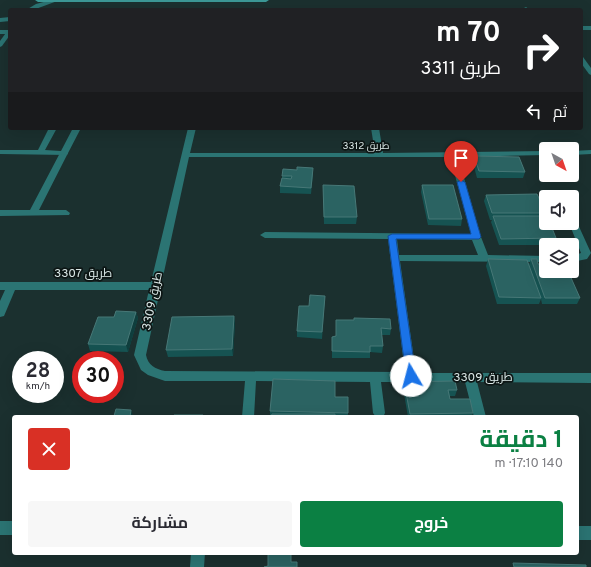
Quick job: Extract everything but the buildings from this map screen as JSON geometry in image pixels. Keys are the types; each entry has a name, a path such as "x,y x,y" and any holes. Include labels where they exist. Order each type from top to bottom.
{"main road":[{"path":"38,0 266,0"}],"street":[{"path":"33,8 57,0"},
{"path":"0,45 8,35"},
{"path":"583,61 591,73"},
{"path":"40,153 52,130"},
{"path":"34,212 76,130"},
{"name":"طريق 3309","path":"192,130 140,355 142,364 148,370 165,376 591,378"},
{"path":"375,130 380,156"},
{"path":"0,152 64,153"},
{"path":"579,153 591,152"},
{"name":"طريق 3312","path":"186,155 380,156 539,153"},
{"path":"453,155 476,237 484,258"},
{"path":"0,213 34,212 66,214"},
{"path":"576,230 586,253 584,257 579,258"},
{"path":"265,235 476,237"},
{"path":"392,236 411,376"},
{"path":"395,258 539,259"},
{"name":"طريق 3307","path":"0,286 155,286"},
{"path":"0,313 12,286"},
{"path":"248,415 250,376"},
{"path":"375,376 379,413"},
{"path":"470,377 480,415"},
{"path":"0,528 12,528"},
{"path":"579,533 591,533"},
{"path":"197,567 198,555"}],"route":[{"path":"411,376 392,236 476,237 461,182"}]}
